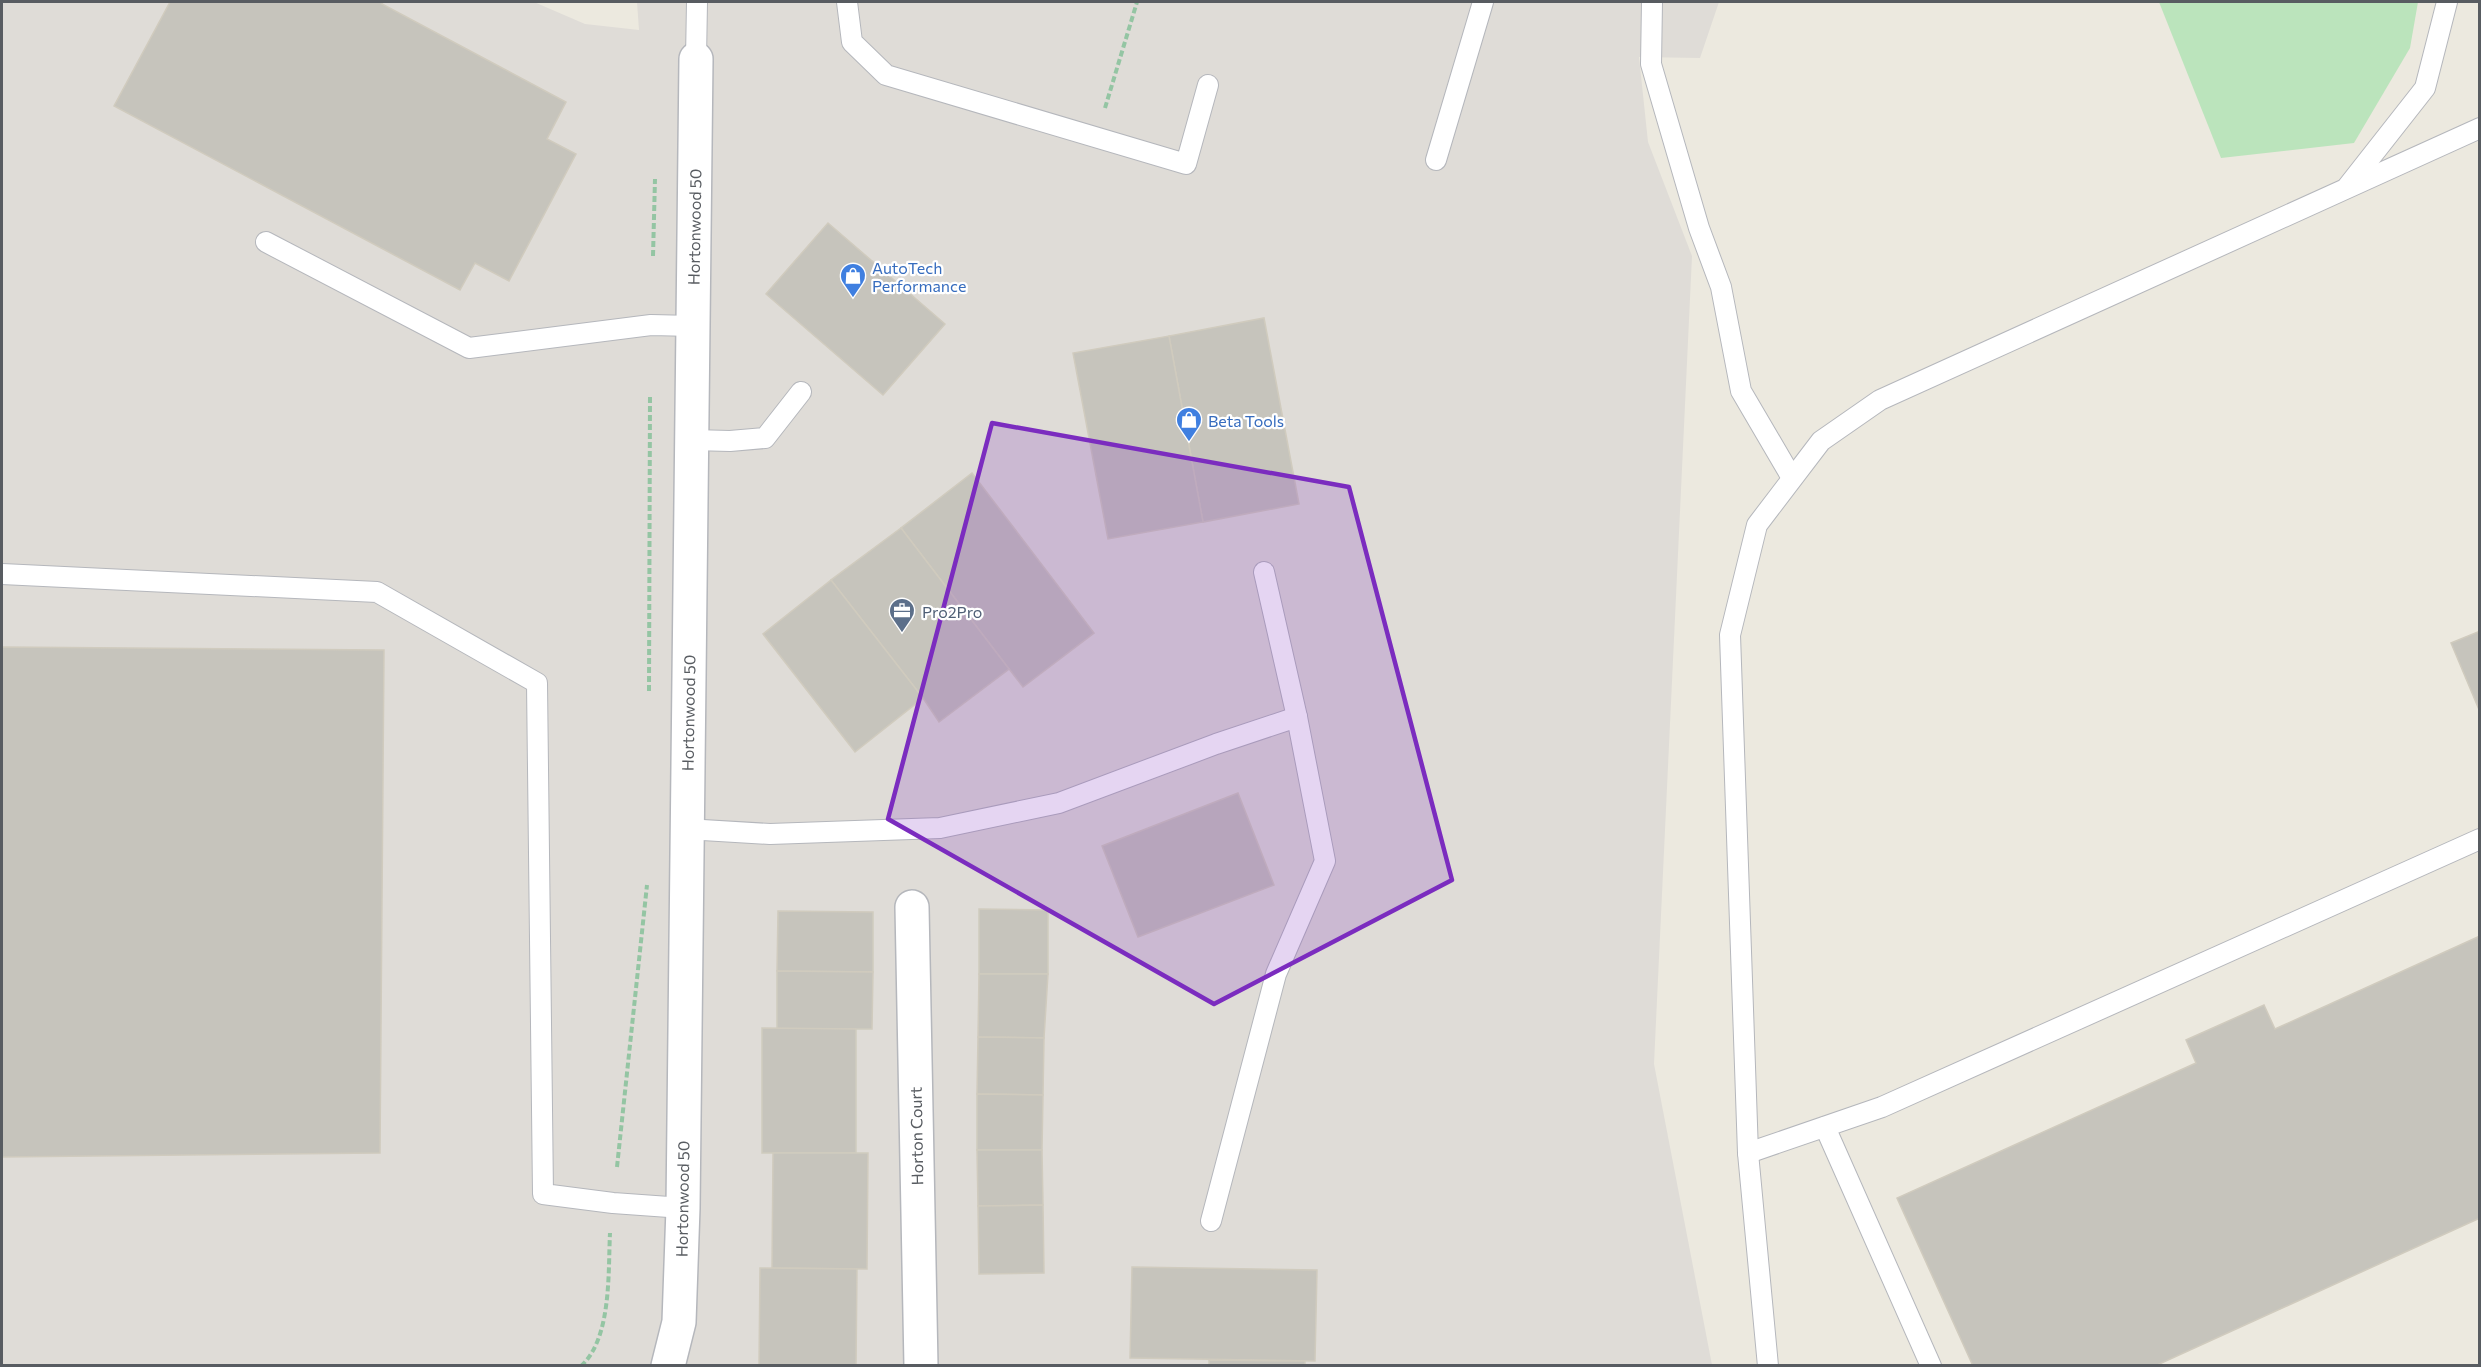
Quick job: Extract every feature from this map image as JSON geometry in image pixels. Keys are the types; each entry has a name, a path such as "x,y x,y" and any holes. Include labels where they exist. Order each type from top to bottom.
{"street":[{"name":"Hortonwood 50","path":"668,1365 679,1322 683,1208 696,59"},
{"name":"Horton Court","path":"912,907 921,1365"}],"lane":[{"path":"696,59 697,2"},
{"path":"848,2 852,42 886,75 1186,164 1208,86"},
{"path":"1436,160 1483,2"},
{"path":"1652,2 1651,64 1699,228 1721,287 1741,391 1792,478"},
{"path":"2347,188 2425,88 2447,2"},
{"path":"1768,1365 1748,1153 1730,635 1757,525 1821,441 1880,400 2480,128"},
{"path":"266,243 469,348 651,325 693,326"},
{"path":"692,440 730,441 765,438 801,392"},
{"path":"1211,1221 1276,974 1324,861 1297,717 1264,572"},
{"path":"2,574 377,592 537,683 543,1194 613,1203 683,1208"},
{"path":"686,829 770,834 940,828 1059,803 1216,744 1297,717"},
{"path":"1748,1153 1882,1107 2480,839"},
{"path":"1825,1127 1932,1365"}],"path":[{"path":"1097,138 1137,2"},
{"path":"649,701 650,396"},
{"path":"617,1167 648,880"},
{"path":"580,1365 597,1344 605,1318 610,1233"}],"highlighted area":[{"path":"992,423 1349,487 1452,880 1214,1004 888,819"}],"shaded area":[{"path":"2,2 534,2 585,24 639,30 637,2 1719,2 1700,58 1639,57 1648,142 1692,256 1654,1064 1712,1365 2,1366"}],"green space":[{"path":"2159,2 2418,2 2410,48 2354,143 2221,158"}],"building":[{"path":"170,2 383,2 382,4 566,102 547,139 576,154 509,281 475,263 460,290 114,106"},
{"path":"828,223 945,324 883,395 766,294"},
{"path":"1264,318 1299,504 1203,522 1169,336"},
{"path":"1169,336 1203,522 1108,539 1073,353"},
{"path":"972,473 1094,633 1023,687 901,528"},
{"path":"901,528 1009,669 939,722 831,580"},
{"path":"831,580 923,698 855,752 763,634"},
{"path":"2480,631 2480,712 2451,643"},
{"path":"2,647 384,650 380,1153 2,1157"},
{"path":"1238,793 1274,885 1138,937 1102,846"},
{"path":"979,909 1048,910 1048,974 979,974"},
{"path":"778,911 873,912 873,972 777,971"},
{"path":"2480,936 2480,1218 2155,1366 1973,1366 1897,1198 2196,1063 2186,1040 2264,1005 2275,1029"},
{"path":"777,971 873,972 872,1029 777,1029"},
{"path":"979,974 1048,974 1044,1038 978,1037"},
{"path":"762,1028 856,1029 856,1153 762,1153"},
{"path":"978,1037 1044,1038 1043,1095 977,1094"},
{"path":"977,1094 1043,1095 1042,1150 977,1150"},
{"path":"977,1150 1042,1150 1043,1205 978,1206"},
{"path":"773,1153 868,1153 867,1269 772,1268"},
{"path":"1043,1205 1044,1273 979,1274 978,1206"},
{"path":"1132,1267 1317,1270 1315,1361 1130,1358"},
{"path":"760,1268 857,1269 856,1366 759,1366"},
{"path":"1209,1360 1305,1361 1305,1366 1209,1366"}],"place":[{"name":"AutoTech Performance","path":"853,299"},
{"name":"Beta Tools","path":"1189,443"},
{"name":"Pro2Pro","path":"902,634"}]}
